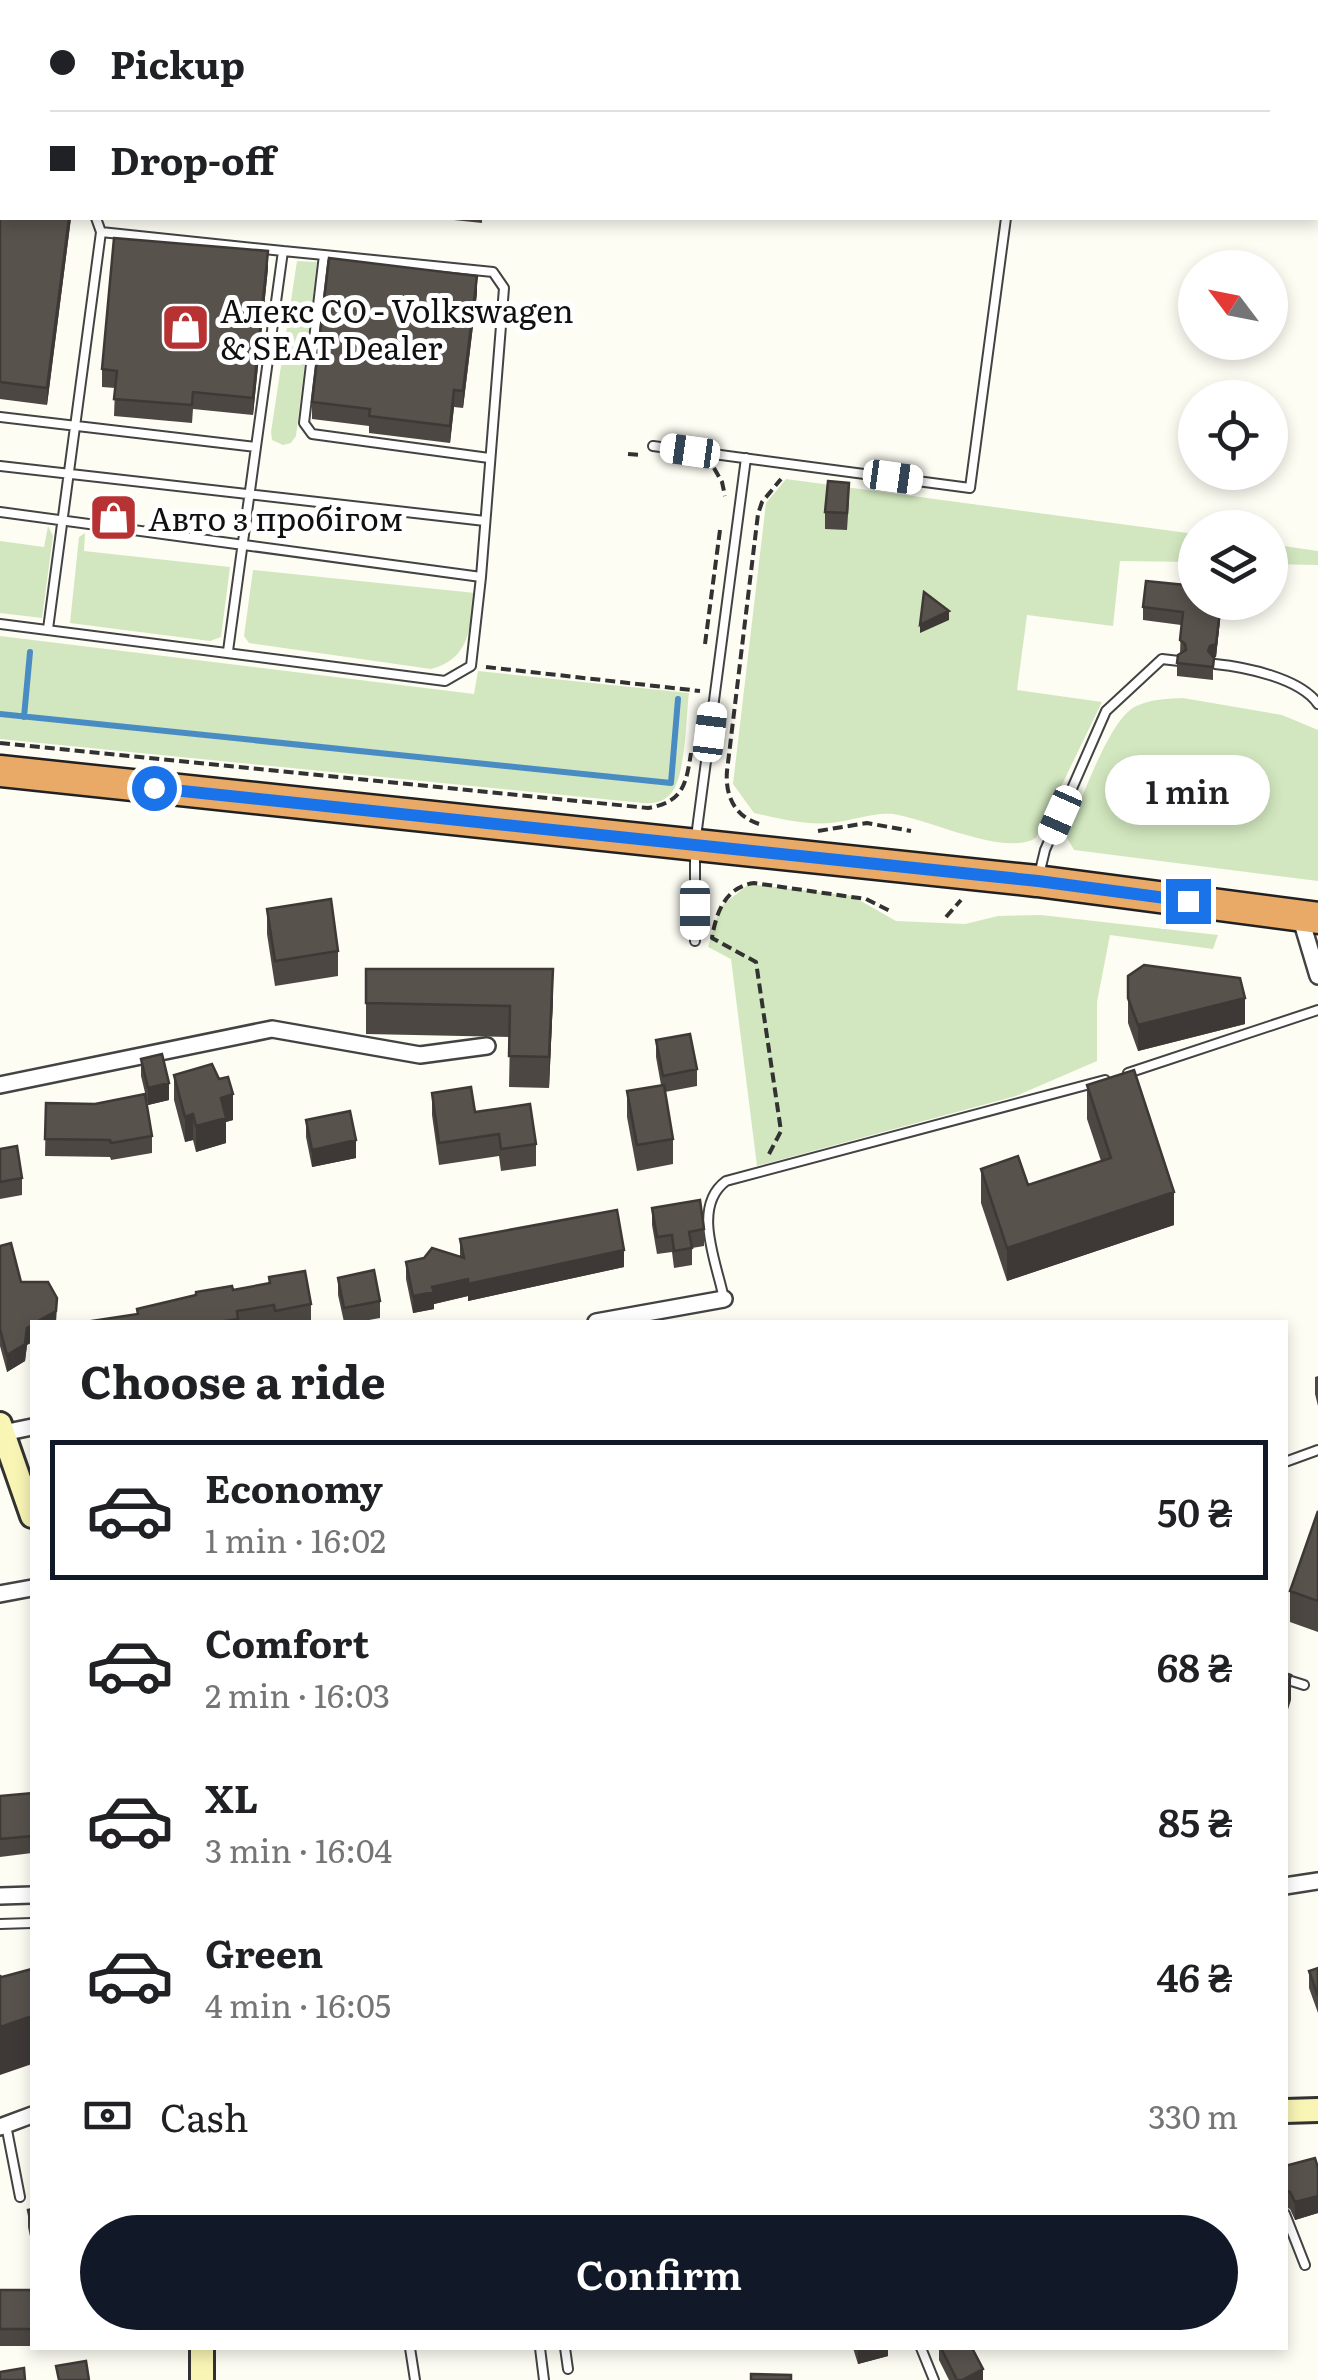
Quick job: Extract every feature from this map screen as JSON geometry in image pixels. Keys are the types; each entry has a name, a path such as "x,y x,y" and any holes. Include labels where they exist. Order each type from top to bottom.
{"highway":[{"path":"0,771 1038,881 1309,917"}],"main road":[{"path":"2,1429 30,1510"},
{"path":"1288,2111 1318,2110"},
{"path":"202,2350 202,2380"}],"street":[{"path":"1309,917 1318,976"},
{"path":"0,1085 272,1029 420,1055 487,1046"},
{"path":"607,1320 724,1299"},
{"path":"2,1429 30,1428"},
{"path":"0,1594 30,1588"},
{"path":"1288,1886 1318,1881"},
{"path":"0,1896 30,1895"},
{"path":"3,2126 30,2117"}],"lane":[{"path":"48,629 101,232 97,220"},
{"path":"653,446 970,488 1006,220"},
{"path":"0,624 445,682 471,666 482,578 504,288 492,272 101,232"},
{"path":"228,651 283,251"},
{"path":"324,255 304,423 312,434 489,458"},
{"path":"0,417 256,447"},
{"path":"695,941 695,847 746,458"},
{"path":"0,466 485,521"},
{"path":"0,512 482,578"},
{"path":"1038,881 1045,850 1106,710 1162,659 1179,660"},
{"path":"1215,664 1251,668 1312,694 1318,704"},
{"path":"724,1299 708,1222 709,1202 726,1181 1087,1085 1205,1050 1318,1010"},
{"path":"1288,1461 1318,1450"},
{"path":"1288,1679 1304,1685"},
{"path":"0,1924 30,1923"},
{"path":"3,2126 20,2196"},
{"path":"1288,2222 1304,2265"},
{"path":"410,2350 415,2380"},
{"path":"540,2350 544,2380"},
{"path":"565,2350 568,2369"},
{"path":"922,2350 934,2380"}],"path":[{"path":"628,454 647,456"},
{"path":"707,464 722,482 723,509"},
{"path":"758,824 740,815 731,802 726,788 727,770 758,514 768,494 784,476 790,476"},
{"path":"704,653 721,525"},
{"path":"471,666 715,693"},
{"path":"0,743 648,808 671,803 681,792 692,744"},
{"path":"812,831 867,823 912,830"},
{"path":"760,1171 780,1131 756,962 712,938 717,908 744,885 754,884 866,900 892,912"}],"green space":[{"path":"297,261 317,262 296,436 283,445 272,440 271,432"},
{"path":"786,479 1178,532 1178,562 1120,561 1113,626 1027,615 1017,690 1102,702 1036,838 1022,843 986,840 893,814 811,823 754,813 733,784 766,503"},
{"path":"48,526 53,536 42,618 0,613 0,541 44,547"},
{"path":"85,533 84,551 230,567 221,637 210,641 70,623 79,537"},
{"path":"1288,547 1318,551 1318,565 1288,564"},
{"path":"253,570 475,593 466,640 454,658 431,669 249,643 244,636"},
{"path":"0,636 474,694 478,671 689,693 683,759 672,792 663,800 647,803 0,739"},
{"path":"1183,698 1282,715 1318,730 1318,881 1074,850 1066,836 1102,750 1121,720 1142,704"},
{"path":"749,884 852,896 896,921 965,924 998,916 1041,915 1218,935 1213,949 1110,935 1097,1002 1097,1061 1016,1096 757,1166 731,959 708,947 720,907"}],"building":[{"path":"0,220 69,220 47,388 0,382"},
{"name":"Алекс CO - Volkswagen & SEAT Dealer","path":"114,238 268,251 253,398 193,392 192,405 114,399 117,371 102,369"},
{"path":"329,258 477,276 463,391 454,390 450,426 369,416 370,409 312,402"},
{"path":"828,481 849,483 847,513 825,512"},
{"path":"1146,581 1178,584 1178,611 1143,607"},
{"path":"924,592 949,611 920,625"},
{"path":"1182,620 1219,620 1216,644 1208,651 1214,658 1213,667 1177,663 1178,655 1186,650 1180,640"},
{"path":"331,899 338,951 275,961 267,909"},
{"path":"1144,965 1240,978 1245,998 1138,1025 1128,998 1128,976"},
{"path":"366,969 553,969 549,1057 509,1056 510,1006 366,1003"},
{"path":"690,1034 697,1069 663,1076 656,1040"},
{"path":"162,1054 169,1083 148,1088 141,1059"},
{"path":"212,1064 219,1079 228,1077 233,1094 221,1098 226,1118 196,1126 193,1114 185,1117 174,1075"},
{"path":"1134,1070 1174,1192 1007,1248 981,1169 1018,1156 1028,1185 1111,1158 1087,1085"},
{"path":"664,1085 673,1139 637,1145 627,1091"},
{"path":"471,1087 475,1112 530,1104 536,1144 501,1149 499,1134 439,1143 432,1093"},
{"path":"145,1094 152,1136 111,1143 45,1139 46,1103 95,1104"},
{"path":"350,1111 356,1140 312,1150 306,1120"},
{"path":"17,1146 22,1178 0,1182 0,1149"},
{"path":"700,1200 704,1229 689,1232 692,1248 674,1251 672,1235 657,1237 652,1208"},
{"path":"617,1210 624,1250 468,1284 468,1279 413,1296 406,1262 424,1258 432,1248 464,1258 460,1239"},
{"path":"11,1243 21,1282 48,1282 57,1298 56,1311 40,1320 30,1320 25,1344 7,1355 0,1329 0,1246"},
{"path":"374,1270 380,1301 344,1308 338,1278"},
{"path":"305,1271 311,1304 275,1311 274,1305 237,1311 238,1319 232,1320 98,1320 138,1314 137,1309 196,1292 270,1283 269,1277"},
{"path":"1318,1511 1318,1601 1290,1591"},
{"path":"30,1793 30,1836 0,1839 0,1796"},
{"path":"1318,1968 1318,1996 1309,1971"},
{"path":"30,1970 30,2017 0,2027 0,1976"},
{"path":"1315,2158 1318,2196 1295,2202 1288,2191 1288,2165"},
{"path":"0,2290 30,2290 30,2329 0,2329"},
{"path":"942,2350 973,2350 983,2369 957,2380"},
{"path":"86,2361 89,2380 59,2380 56,2366"},
{"path":"24,2368 25,2380 0,2380 0,2372"},
{"path":"751,2374 791,2375 791,2380 751,2380"}],"waterway":[{"path":"24,717 30,652"},
{"path":"0,714 671,783 678,699"}],"place":[{"name":"Алекс CO - Volkswagen & SEAT Dealer","path":"185,327"},
{"name":"Авто з пробігом","path":"113,517"}],"route":[{"path":"154,788 1038,881 1188,901"}]}
